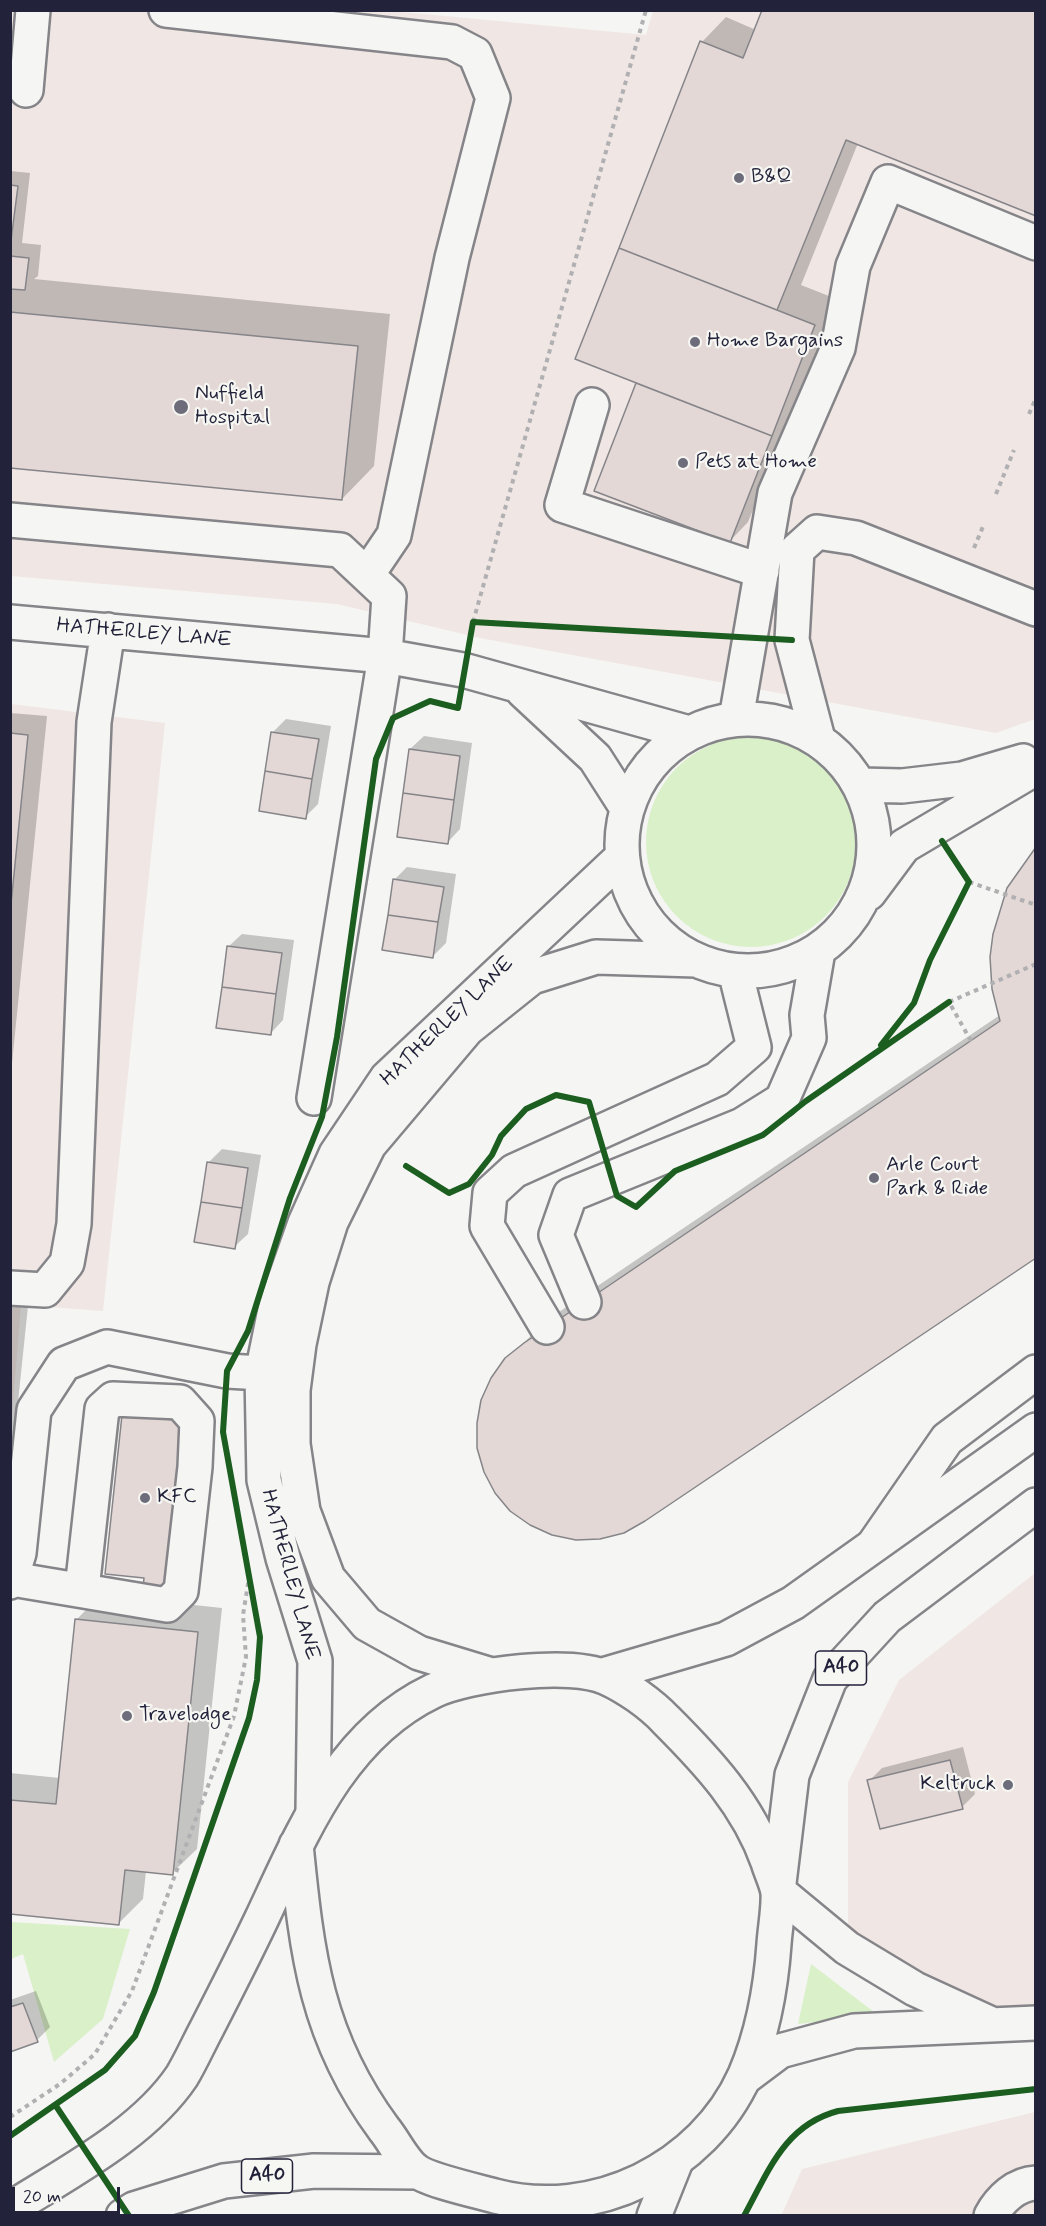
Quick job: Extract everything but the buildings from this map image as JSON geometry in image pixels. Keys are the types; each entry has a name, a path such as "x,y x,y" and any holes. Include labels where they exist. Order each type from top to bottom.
{"main road":[{"path":"26,90 33,10"},
{"path":"166,10 452,42 475,54 494,98 452,258 394,535 367,574"},
{"path":"736,719 776,493 838,348 853,266 888,182 1035,243"},
{"path":"592,405 562,505 762,571"},
{"path":"10,520 340,550 389,596 385,656 314,1098"},
{"path":"818,739 792,640 797,550 816,532 856,538 1035,609"},
{"name":"HATHERLEY LANE","path":"10,622 385,656 463,670 689,733"},
{"path":"10,1288 45,1290 67,1263 74,1224 94,722 108,630"},
{"name":"HATHERLEY LANE","path":"521,688 595,758 627,807"},
{"path":"860,905 874,866 873,825 860,785 842,759 818,739 779,722 736,719 712,724 689,733 662,752 641,778 627,807 622,832 622,857 629,889 645,918 668,943 696,960 735,971 778,968 818,951 842,930 904,846 1035,768"},
{"path":"860,785 902,786 962,779 1035,757"},
{"name":"HATHERLEY LANE","path":"313,1811 315,1661 283,1558 264,1480 262,1373 276,1305 305,1223 336,1154 387,1078 622,857"},
{"path":"584,1302 556,1235 570,1195 742,1125 782,1100 809,1038 807,1015 818,951"},
{"name":"HATHERLEY LANE","path":"488,1674 419,1653 367,1624 328,1578 303,1510 293,1444 293,1390 299,1344 312,1282 331,1222 369,1145 467,1029 532,977 596,957 696,960"},
{"path":"547,1327 487,1226 490,1193 514,1171 717,1079 754,1047 735,971"},
{"path":"82,1589 82,1571 102,1409 113,1399 180,1402 197,1420 181,1591 167,1605 82,1589 11,1581 19,1553 33,1410 64,1364 107,1347 227,1371 262,1373"},
{"path":"872,1547 947,1439 1035,1372"},
{"path":"10,2209 141,2123 181,2077 245,1954 313,1811 351,1755 396,1712 438,1688 488,1674 549,1670 603,1676 726,1639 793,1603 1035,1430"},
{"name":"A40","path":"778,1891 792,1775 830,1679 887,1617 1035,1505"},
{"path":"296,1845 304,1932 326,2023 344,2067 375,2116 417,2172 520,2202 595,2199 631,2187 676,2161 712,2129 744,2078 756,2043 772,1975 778,1891 764,1850 732,1792 700,1754 658,1711 603,1676"},
{"path":"778,1891 848,1948 915,1989 992,2024"},
{"path":"744,2078 780,2051 854,2031 1035,2023"},
{"path":"654,2216 676,2161"},
{"name":"A40","path":"123,2216 134,2210 224,2181 314,2171 417,2172"},
{"path":"991,2216 998,2202 1024,2184 1035,2183"},
{"path":"471,2189 513,2216"}],"path":[{"path":"463,670 473,622 646,10"},
{"path":"1029,414 1035,398"},
{"path":"996,494 1014,450"},
{"path":"473,622 485,623"},
{"path":"964,874 969,882 1035,905"},
{"path":"964,892 969,882"},
{"path":"941,1008 949,1002 1035,964"},
{"path":"949,1002 971,1041"},
{"path":"247,1568 253,1602"},
{"path":"10,2117 60,2084 95,2054 132,1991 234,1716 246,1657 243,1616 249,1578"}],"shaded area":[{"path":"381,10 646,35 653,11 1035,11 1035,719 996,733 480,638 337,604 11,576 10,11"},
{"path":"11,704 165,723 103,1311 21,1305 11,1428"},
{"path":"1035,1573 1035,2023 992,2024 848,1948 848,1782 899,1680"},
{"path":"1035,2112 1035,2215 781,2216 802,2169"}],"green space":[{"path":"741,737 761,737 782,741 801,749 826,767 839,783 852,811 856,842 852,873 839,901 826,917 810,930 782,943 761,947 741,947 720,943 701,935 684,924 669,909 650,873 646,852 646,832 650,811 658,792 669,775 684,760 720,741"},
{"path":"11,1922 130,1929 103,2019 54,2062 23,1954 11,1959"},
{"path":"811,1964 878,2015 798,2024"}],"cycle path":[{"path":"10,2136 105,2070 135,2036 154,1992 249,1718 257,1680 260,1637 223,1432 227,1371 248,1331 290,1198 322,1117 337,1037 376,759 393,718 430,701 458,708 473,622 792,640"},
{"path":"881,1045 914,1003 930,960 969,882 942,841"},
{"path":"406,1166 449,1193 469,1184 492,1155 501,1136 526,1109 556,1095 589,1102 617,1196 636,1207 675,1171 763,1135 806,1101 949,1002"},
{"path":"744,2216 780,2152 804,2127 820,2118 838,2111 1036,2089"},
{"path":"56,2106 129,2216"}],"place":[{"name":"B&Q","path":"739,178"},
{"name":"Home Bargains","path":"695,342"},
{"name":"Nuffield Hospital","path":"181,407"},
{"name":"Pets at Home","path":"683,463"},
{"name":"Arle Court Park & Ride","path":"874,1178"},
{"name":"KFC","path":"145,1498"},
{"name":"Travelodge","path":"127,1716"},
{"name":"Keltruck","path":"1008,1785"}]}
